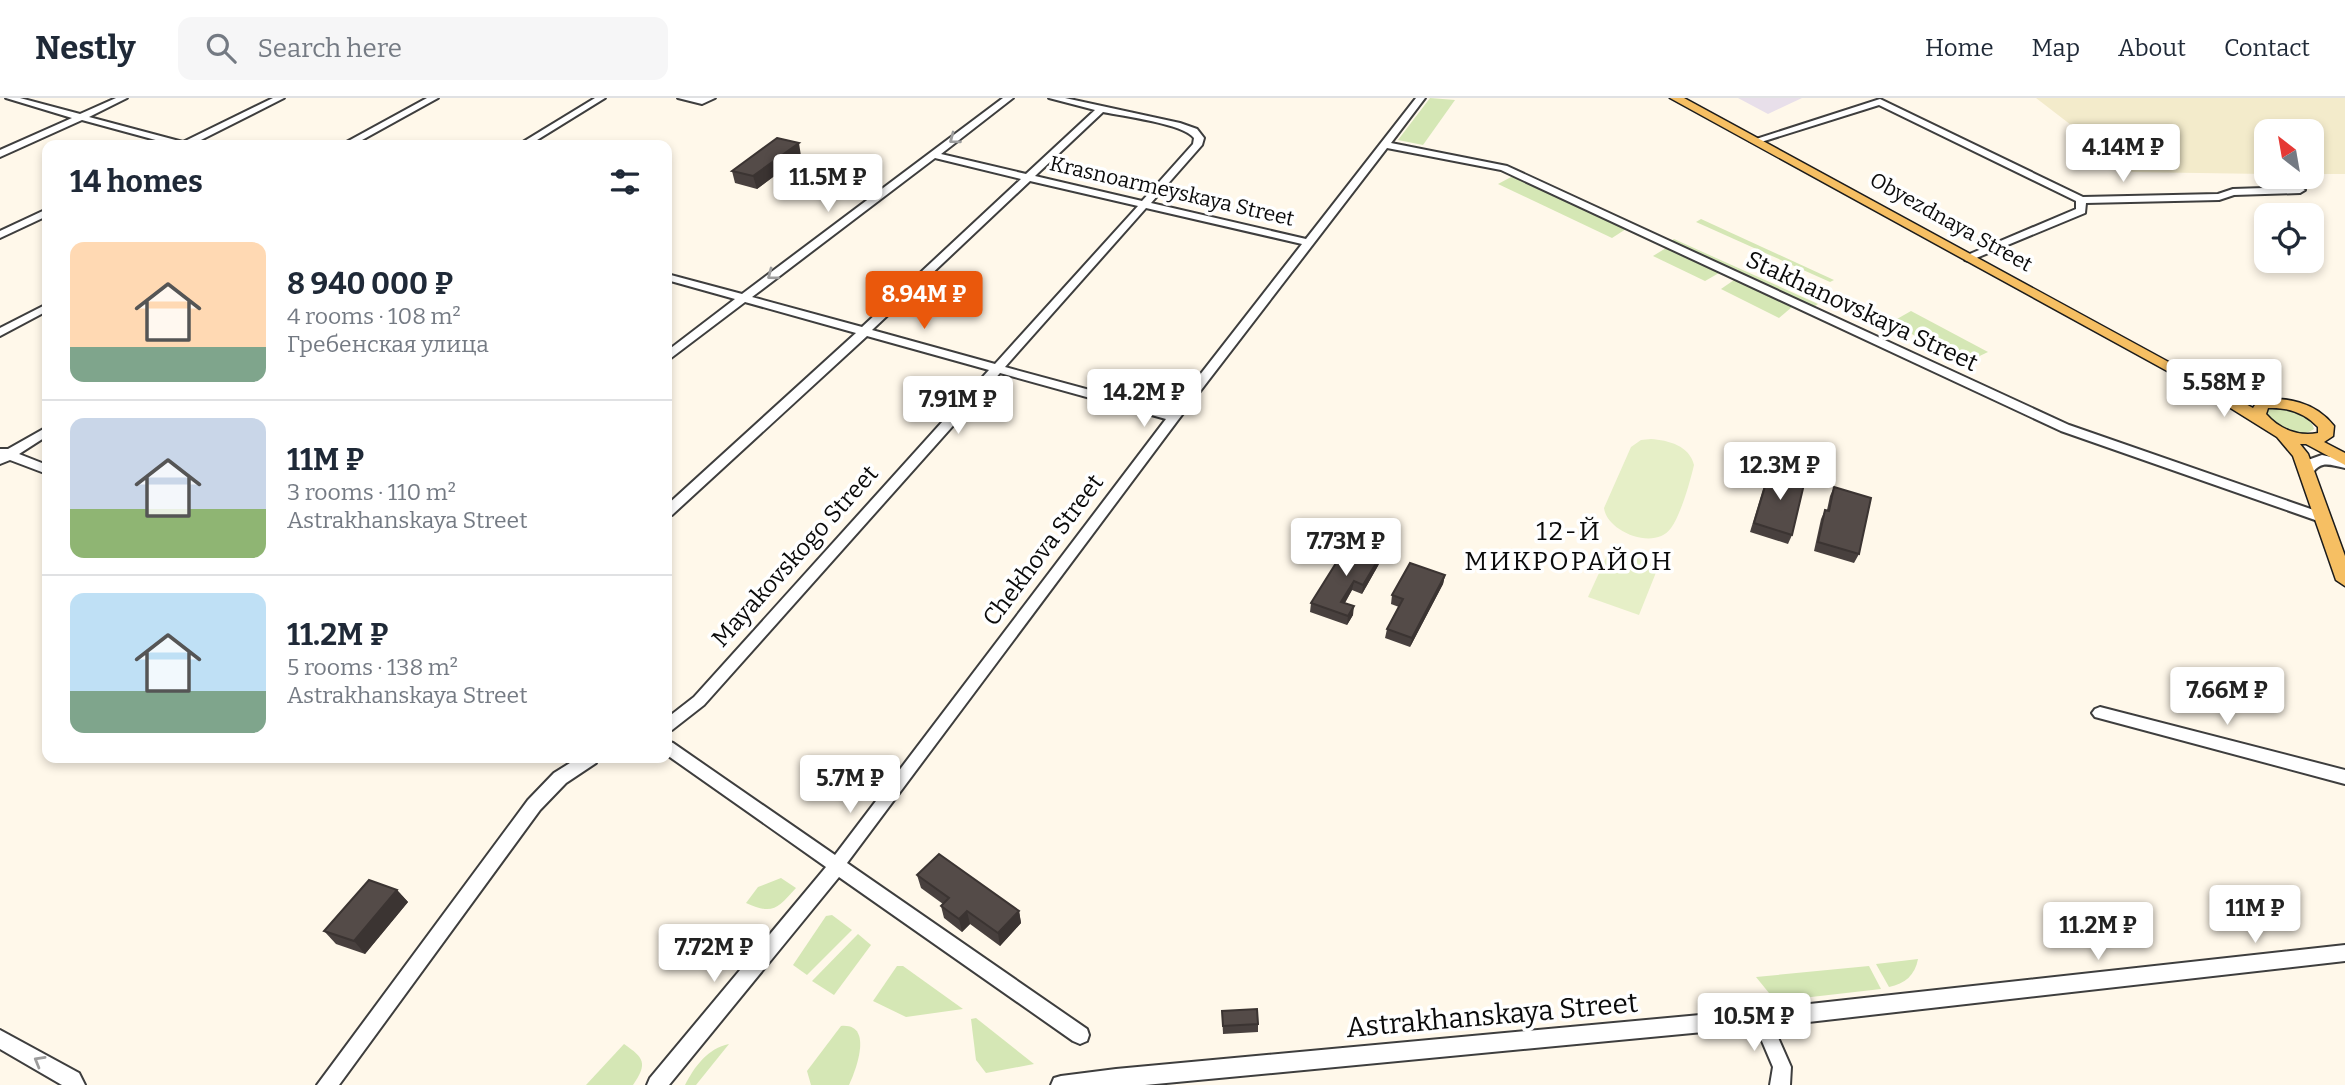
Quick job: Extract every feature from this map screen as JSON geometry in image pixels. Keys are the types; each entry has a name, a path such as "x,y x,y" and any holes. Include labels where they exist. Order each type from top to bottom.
{"main road":[{"name":"Obyezdnaya Street","path":"1676,98 2205,386"},
{"path":"2205,386 2281,433 2297,449 2345,580"},
{"path":"2205,386 2244,398 2307,411 2322,421 2327,431 2325,436 2310,440"},
{"path":"2262,420 2258,414 2262,405 2278,403"},
{"path":"2281,433 2310,440 2345,462"}],"street":[{"path":"10,98 165,140"},
{"path":"0,154 108,98"},
{"path":"0,146 123,98"},
{"path":"194,140 280,98"},
{"path":"355,140 434,98"},
{"path":"531,140 601,98"},
{"path":"682,98 707,100"},
{"path":"672,352 1009,98"},
{"path":"1053,98 1101,108"},
{"name":"Chekhova Street","path":"657,1085 837,867 1174,417 1421,98"},
{"path":"1755,141 1880,102 2081,200 2219,197 2234,192 2300,190"},
{"path":"672,507 865,331 1101,108"},
{"name":"Mayakovskogo Street","path":"672,722 699,701 1197,145 1199,138 1194,131 1101,108"},
{"name":"Stakhanovskaya Street","path":"1385,145 1504,168 2065,428 2323,518"},
{"name":"Krasnoarmeyskaya Street","path":"933,155 1310,243"},
{"path":"1969,258 2081,211 2081,200"},
{"path":"0,235 42,214"},
{"path":"672,278 1174,417"},
{"path":"0,333 42,310"},
{"path":"3,455 42,434"},
{"path":"3,455 42,468"},
{"path":"2307,471 2312,463 2322,459 2345,462"},
{"path":"2101,713 2345,777"},
{"path":"672,751 1080,1035"},
{"path":"327,1085 534,805 561,778 583,763"},
{"name":"Astrakhanskaya Street","path":"1061,1085 1178,1078 2170,975 2345,953"},
{"path":"1760,1016 1782,1067 1780,1085"},
{"path":"0,1039 72,1080 75,1085"}],"shaded area":[{"path":"1738,98 1802,98 1768,114"},
{"path":"2036,98 2345,98 2345,174 2324,174 2324,119 2254,119 2254,174 2132,172"}],"green space":[{"path":"1430,98 1455,100 1423,145 1398,140"},
{"path":"1513,176 1626,229 1612,238 1498,184"},
{"path":"1701,219 1834,280 1830,282 1696,222"},
{"path":"1674,239 1818,304 1811,309 1668,244"},
{"path":"1666,248 1719,273 1705,281 1653,256"},
{"path":"1734,280 1792,307 1779,318 1721,289"},
{"path":"1911,311 1988,352 1967,362 1890,323"},
{"path":"2273,407 2303,415 2312,423 2314,429 2295,433 2283,428 2266,418 2265,411"},
{"path":"1641,440 1671,443 1683,449 1692,458 1694,465 1682,506 1671,528 1664,535 1644,538 1622,531 1607,517 1604,508 1631,447"},
{"path":"1610,549 1659,565 1639,615 1588,597"},
{"path":"781,878 796,888 779,905 763,909 746,903 758,887"},
{"path":"832,915 852,930 807,975 793,965 826,916"},
{"path":"858,934 871,945 834,995 812,981"},
{"path":"1918,959 1908,978 1889,987 1876,964"},
{"path":"897,966 903,966 963,1009 906,1017 873,1001"},
{"path":"1869,966 1881,989 1785,1000 1769,993 1756,977"},
{"path":"976,1018 1034,1064 986,1073 976,1060 971,1019"},
{"path":"841,1026 851,1027 860,1039 858,1059 849,1085 811,1085 807,1071"},
{"path":"624,1044 640,1057 642,1062 641,1071 633,1085 586,1085"},
{"path":"729,1044 696,1085 685,1085 702,1059 721,1046"}],"building":[{"path":"777,138 799,143 753,176 732,171"},
{"path":"1770,470 1805,480 1792,535 1754,523"},
{"path":"1834,487 1871,498 1859,554 1818,542 1825,510 1829,511"},
{"path":"1348,544 1381,555 1363,585 1354,581 1341,602 1354,606 1348,616 1311,603"},
{"path":"1410,563 1445,575 1412,638 1387,629 1403,599 1392,595"},
{"path":"939,854 1019,911 998,933 967,911 959,919 941,906 949,898 917,875"},
{"path":"369,880 397,890 354,941 324,931"},
{"path":"1257,1009 1258,1024 1223,1026 1222,1011"}],"district":[{"name":"12-Й МИКРОРАЙОН","path":"1569,546"}]}
